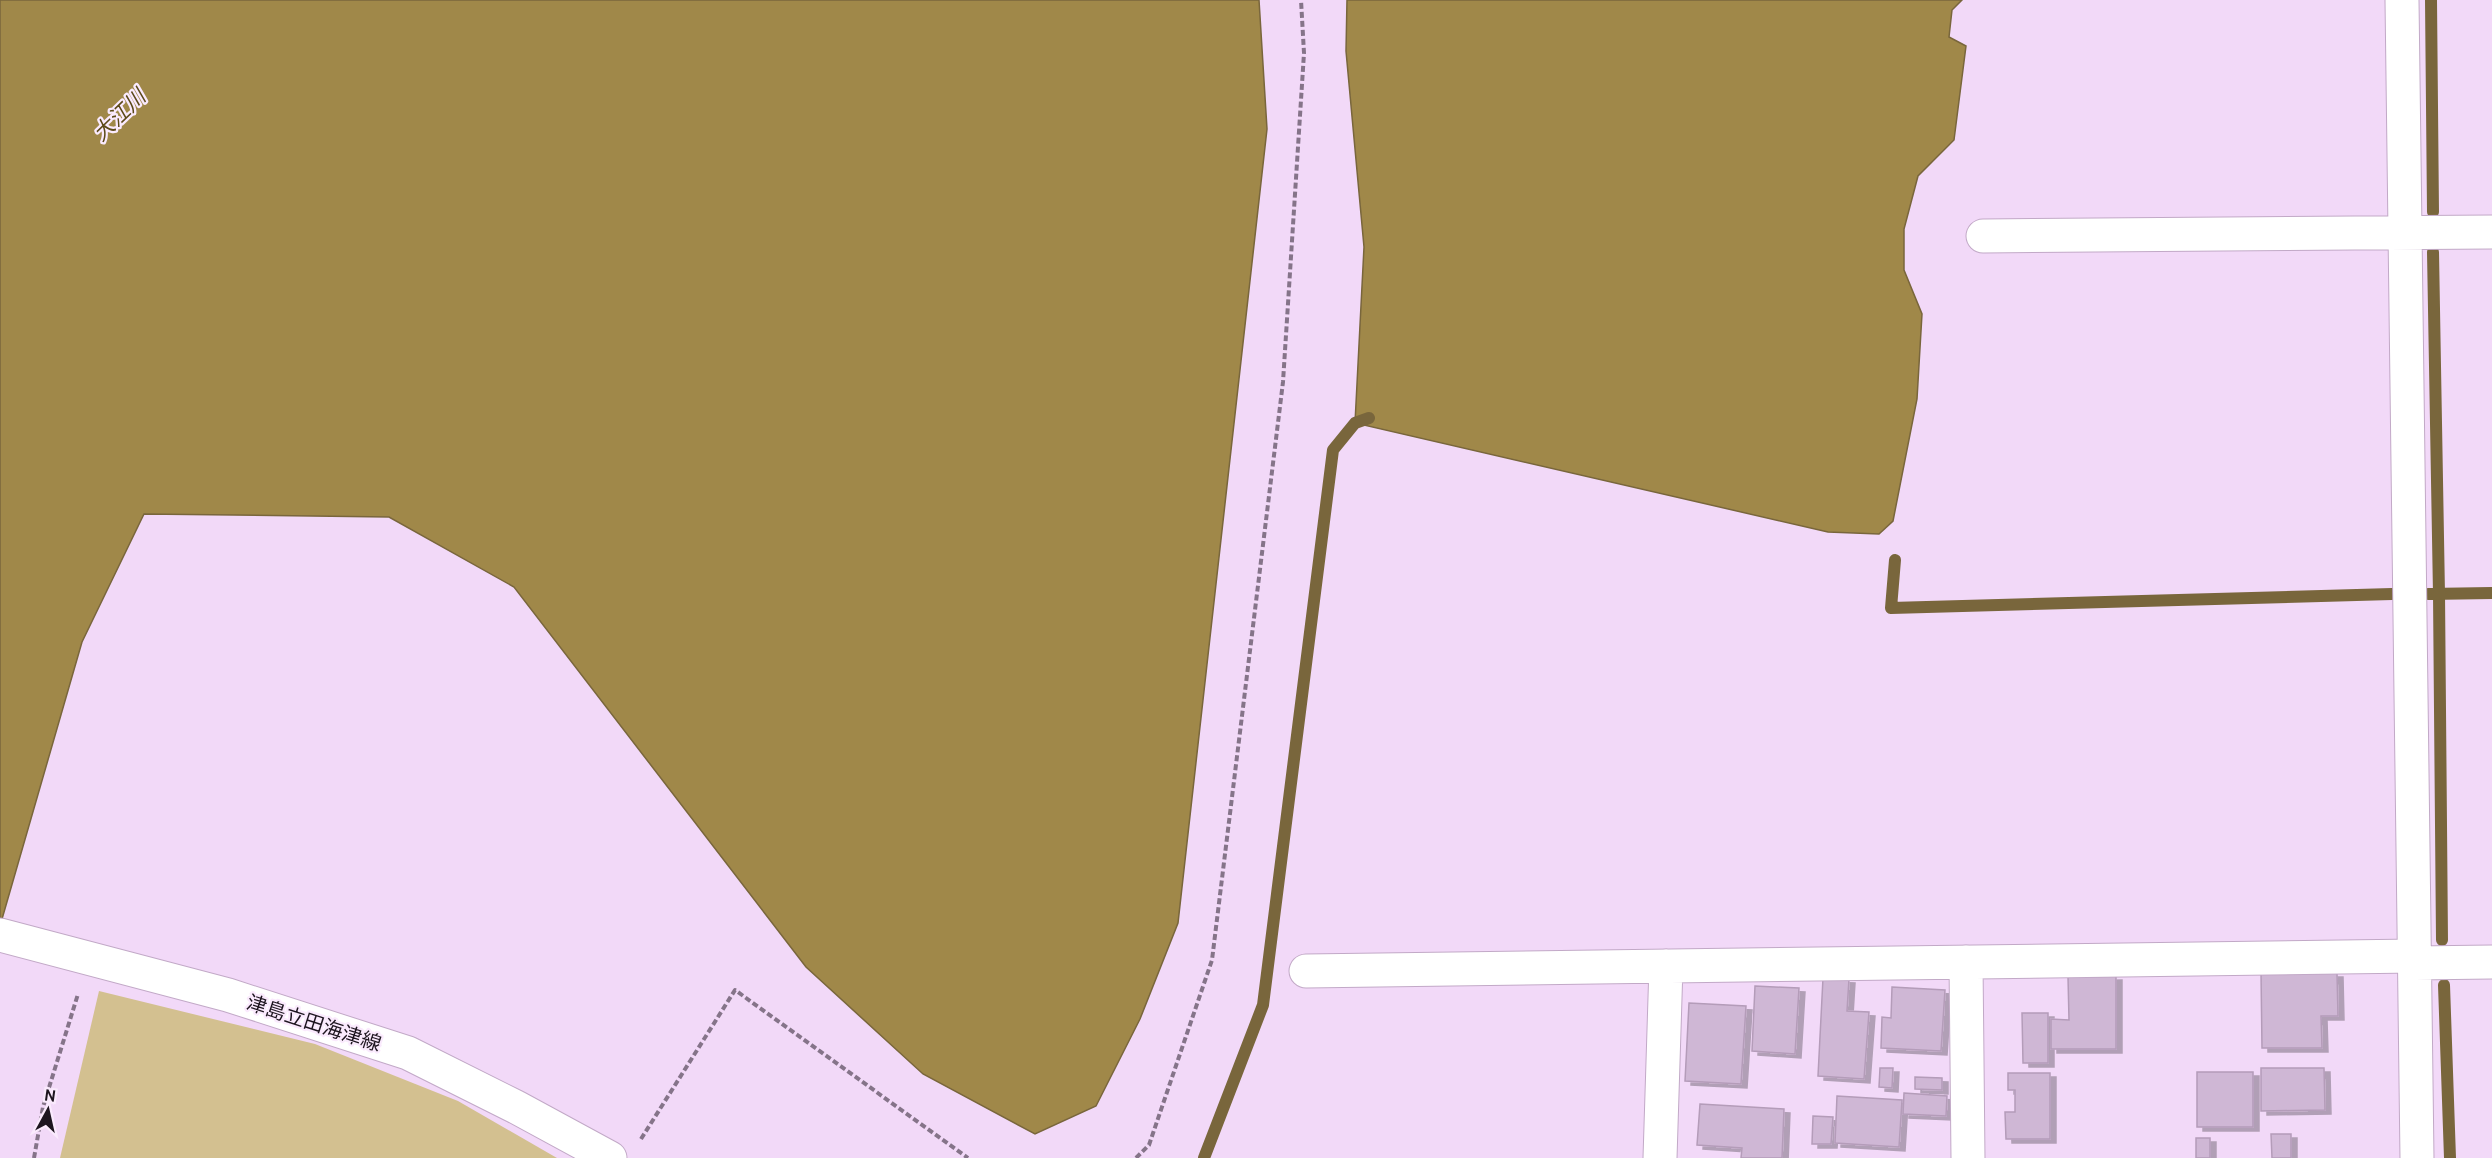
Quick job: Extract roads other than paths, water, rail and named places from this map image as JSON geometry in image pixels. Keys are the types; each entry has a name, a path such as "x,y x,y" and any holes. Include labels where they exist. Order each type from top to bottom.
{"street":[{"path":"2402,0 2417,1158"},
{"path":"1983,236 2492,232"},
{"name":"津島立田海津線","path":"0,935 228,995 408,1053 516,1107 624,1151"},
{"path":"1306,971 1966,962 2415,959 2492,962"},
{"path":"1966,962 1968,1158"},
{"path":"1660,1158 1666,966"}],"water":[{"name":"大江川","path":"0,0 1259,0 1267,129 1178,923 1140,1019 1096,1106 1035,1134 923,1074 806,967 514,587 389,517 144,514 82,642 0,926"},
{"path":"1347,0 1962,0 1952,10 1949,37 1966,46 1954,140 1918,176 1904,229 1904,270 1922,314 1917,399 1893,521 1879,534 1828,532 1355,423 1364,247 1346,51"}],"waterway":[{"path":"2431,0 2433,212"},
{"path":"2433,252 2442,940"},
{"path":"1204,1158 1263,1005 1333,450 1355,423 1369,418"},
{"path":"1895,560 1891,608 2392,594"},
{"path":"2428,594 2492,593"},
{"path":"2444,985 2450,1158"}]}
